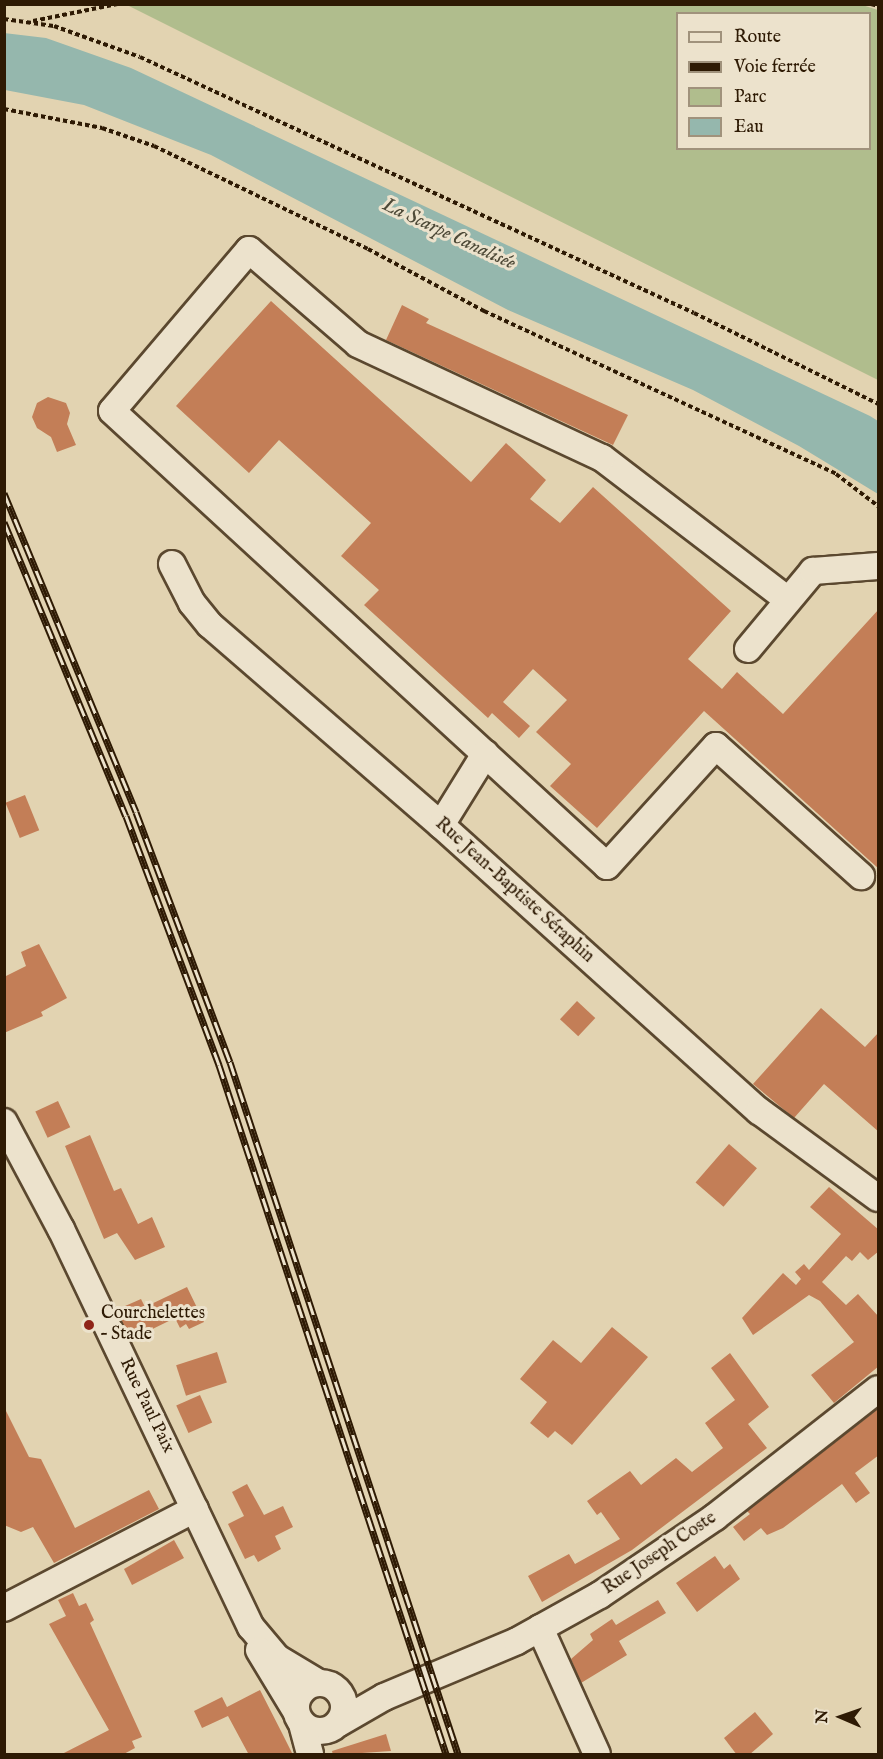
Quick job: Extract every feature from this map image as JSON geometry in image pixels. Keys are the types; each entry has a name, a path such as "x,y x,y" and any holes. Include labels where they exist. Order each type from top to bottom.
{"street":[{"path":"788,600 602,458 358,344 249,249 112,411 607,866 717,746 861,876"},
{"name":"Rue Jean-Baptiste Séraphin","path":"172,564 201,616 441,825 759,1112 879,1198"},
{"path":"748,649 813,571 879,566"},
{"path":"441,825 485,754"},
{"name":"Rue Paul Paix","path":"4,1122 54,1215 251,1628 260,1653 299,1718 310,1755"},
{"name":"Rue Joseph Coste","path":"337,1725 418,1681 466,1665 540,1628 676,1545 879,1389"},
{"path":"4,1608 195,1509"},
{"name":"Rue Paul Paix","path":"251,1628 277,1658 326,1685"},
{"path":"540,1628 594,1753"},
{"name":"Rue Joseph Coste","path":"326,1685 418,1681"},
{"path":"326,1755 337,1725 344,1704 326,1685 301,1692 299,1718 315,1731 337,1725"}],"path":[{"path":"28,22 117,4"},
{"path":"871,4 879,6"},
{"path":"4,19 54,26 140,57 694,313 879,404"},
{"path":"4,110 102,128 154,146 368,249 484,311 836,474 879,506"}],"green space":[{"path":"859,4 878,10 878,380 127,5"}],"water":[{"name":"La Scarpe Canalisée","path":"4,33 46,38 131,68 870,416 878,421 878,494 799,446 693,390 508,310 211,155 84,105 5,90"}],"building":[{"path":"271,301 471,482 506,443 546,480 530,499 560,523 593,487 731,611 688,659 722,689 737,672 783,714 879,609 879,869 704,711 597,828 550,786 571,764 536,732 567,700 533,669 503,702 530,726 519,738 492,713 488,718 364,605 379,590 341,556 371,523 279,440 249,473 176,406"},
{"path":"402,305 429,319 426,323 628,415 613,445 386,340"},
{"path":"48,397 66,403 70,413 67,424 76,445 57,452 51,437 37,428 32,417 37,403"},
{"path":"25,795 39,830 20,838 6,803"},
{"path":"39,944 67,998 41,1012 43,1016 4,1033 4,977 26,966 21,952"},
{"path":"577,1001 595,1018 578,1036 560,1019"},
{"path":"821,1008 865,1047 879,1032 879,1132 824,1084 794,1118 753,1084"},
{"path":"58,1101 70,1127 48,1138 35,1112"},
{"path":"90,1135 114,1191 121,1188 138,1224 152,1217 165,1247 135,1260 117,1233 104,1239 65,1146"},
{"path":"729,1144 757,1168 723,1207 696,1182"},
{"path":"829,1187 879,1230 879,1251 868,1260 860,1252 852,1261 846,1256 822,1282 846,1305 858,1294 879,1317 879,1366 834,1403 811,1375 854,1342 820,1301 809,1295 753,1335 742,1318 783,1273 796,1285 801,1279 795,1272 804,1264 809,1270 841,1234 810,1207"},
{"path":"187,1287 204,1322 189,1329 186,1324 180,1328 175,1318 130,1340 116,1310 141,1299 145,1307"},
{"path":"612,1327 648,1357 572,1445 555,1431 548,1438 530,1423 547,1402 520,1379 553,1340 581,1363"},
{"path":"217,1352 227,1382 186,1396 176,1365"},
{"path":"730,1353 769,1407 748,1424 767,1448 632,1550 542,1602 528,1576 569,1554 575,1564 620,1539 601,1512 597,1515 587,1501 630,1471 641,1485 676,1458 692,1472 723,1448 705,1423 735,1400 711,1368"},
{"path":"200,1395 212,1422 188,1433 176,1406"},
{"path":"4,1407 29,1457 41,1459 75,1528 149,1490 159,1509 54,1563 33,1527 21,1532 4,1525"},
{"path":"879,1408 879,1455 855,1473 870,1493 856,1503 842,1484 783,1528 767,1535 761,1528 744,1541 733,1527 750,1514 747,1511"},
{"path":"247,1484 264,1515 283,1506 293,1527 275,1536 281,1549 258,1562 254,1555 245,1559 228,1524 244,1516 232,1492"},
{"path":"174,1540 184,1558 132,1585 124,1569"},
{"path":"715,1556 724,1569 730,1564 740,1579 697,1612 676,1583"},
{"path":"73,1593 79,1606 86,1603 94,1620 90,1623 142,1737 132,1741 135,1748 122,1755 60,1755 109,1730 49,1624 66,1616 58,1600"},
{"path":"658,1600 666,1613 619,1641 627,1655 581,1683 571,1659 593,1640 590,1634 612,1619 616,1625"},
{"path":"260,1690 293,1755 249,1755 228,1716 202,1728 194,1711 222,1697 227,1707"},
{"path":"755,1712 773,1734 749,1755 737,1755 724,1738"},
{"path":"386,1734 391,1751 333,1755 332,1751"}],"railway":[{"path":"4,493 136,812 230,1062 458,1754"},
{"path":"4,522 126,816 219,1065 446,1754"}],"place":[{"name":"Courchelettes – Stade","path":"89,1325"}]}
